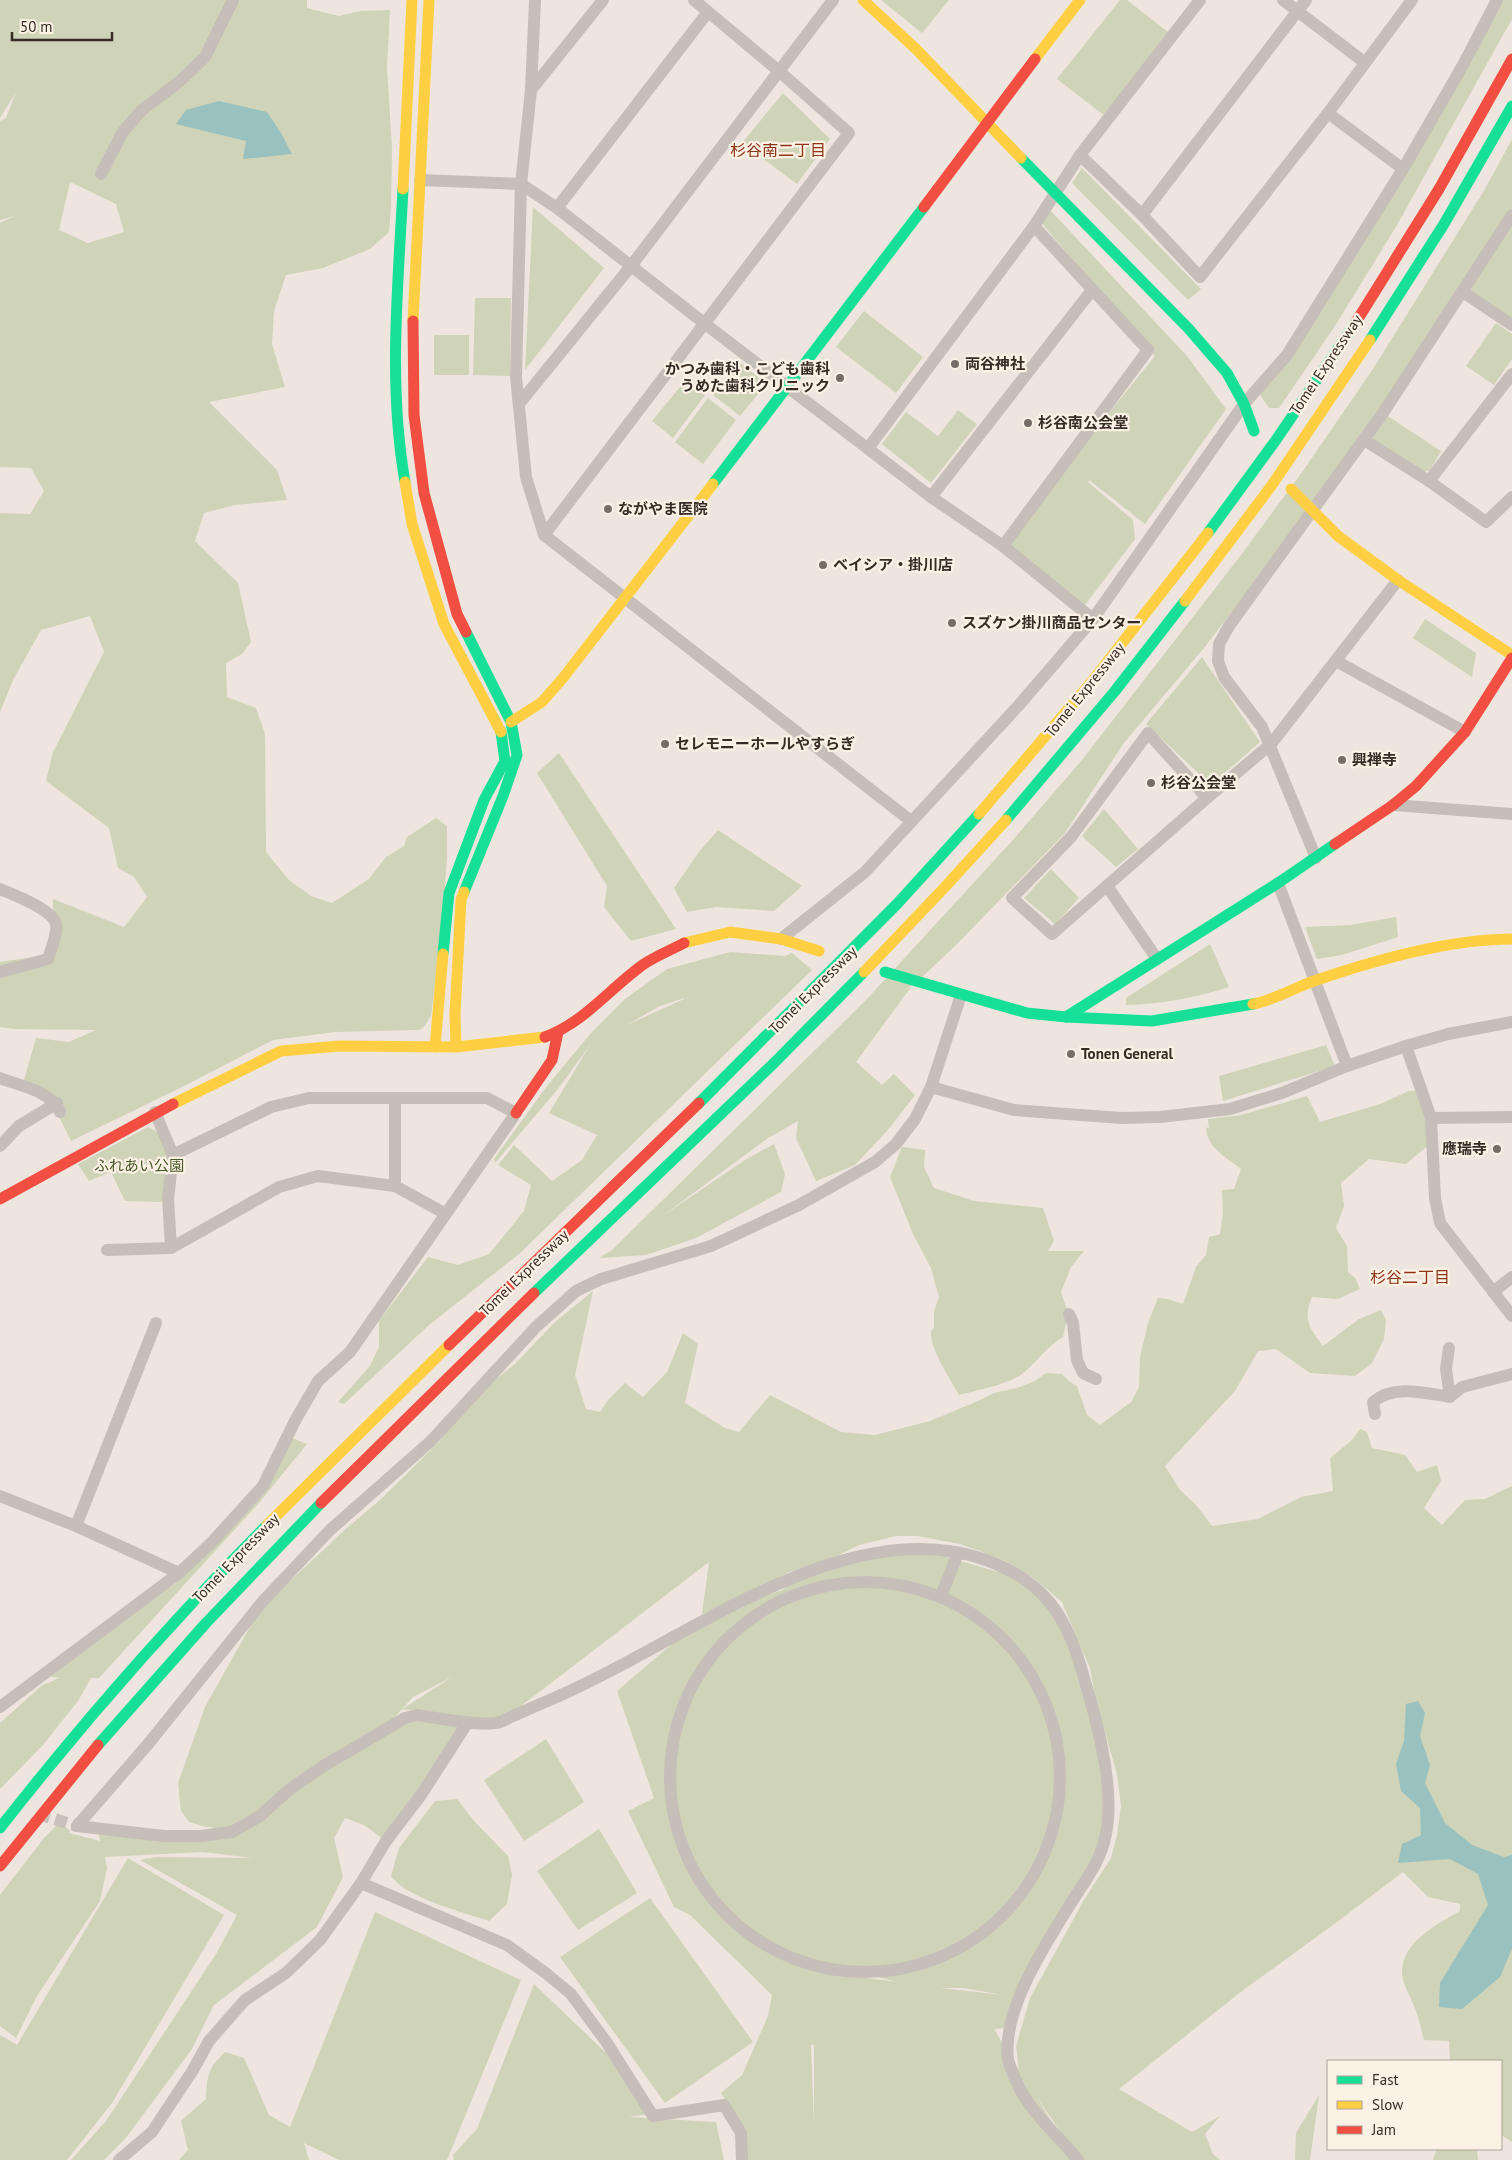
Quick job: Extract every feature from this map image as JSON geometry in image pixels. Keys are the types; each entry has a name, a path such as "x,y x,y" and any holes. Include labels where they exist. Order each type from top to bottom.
{"main road":[{"path":"412,0 397,298 395,369 398,443 412,524 444,624 500,729 504,761 484,800 449,893 435,1047"},
{"path":"429,0 413,323 414,415 424,493 457,614 511,722 517,755 503,796 461,900 455,1014 456,1047"},
{"path":"863,0 916,49 1054,193 1188,328 1227,373 1244,404 1254,431"},
{"path":"511,722 542,702 625,599 788,387 1080,0"},
{"path":"1485,110 1512,48"},
{"name":"Tomei Expressway","path":"0,1828 94,1713 188,1608 286,1505 802,1002 945,852 1033,754 1200,546 1272,444 1357,320 1420,220 1485,110 1512,59"},
{"name":"Tomei Expressway","path":"0,1866 106,1735 206,1623 296,1528 429,1396 811,1026 956,875 1050,769 1151,647 1218,559 1291,457 1377,332 1440,231 1512,106"},
{"path":"1066,1018 1278,883 1393,805 1416,786 1464,732 1512,657 1398,580 1338,536 1290,489"},
{"path":"0,1199 155,1112 281,1051 340,1046 456,1047 542,1038 558,1032 588,1013 644,964 688,941 730,932 781,940 819,951"},
{"path":"885,972 1026,1013 1066,1018 1152,1021 1257,1002 1314,981 1391,957 1485,939 1512,939"},
{"path":"516,1113 552,1060 558,1032"}],"street":[{"path":"101,174 122,133 142,110 179,82 205,57 234,0"},
{"path":"534,0 531,90 521,184 516,377 526,477 544,536 911,821"},
{"path":"531,90 603,0"},
{"path":"544,536 849,134 780,72 694,0"},
{"path":"519,404 631,266 833,0"},
{"path":"870,448 1034,226 1080,155 1200,0"},
{"path":"1284,0 1364,62"},
{"path":"1142,215 1306,0"},
{"path":"1080,155 1142,215 1200,277 1328,113 1364,62 1412,0"},
{"path":"781,940 865,872 1019,705 1093,619 1244,404 1287,355 1403,169 1463,65 1497,0"},
{"path":"557,208 708,12"},
{"path":"1328,113 1403,169"},
{"path":"420,180 521,184 557,208 704,323 932,496 1003,546 1093,619"},
{"path":"1316,858 1271,744 1262,727 1224,677 1218,661 1219,644 1229,626 1364,440 1512,215"},
{"path":"1003,546 1148,350 1034,226"},
{"path":"932,496 1092,290"},
{"path":"1463,292 1512,325"},
{"path":"1429,481 1512,374"},
{"path":"1364,440 1429,481 1486,522 1512,497"},
{"path":"1207,798 1148,733 1071,837 1012,898 1052,934 1271,744 1398,580"},
{"path":"1336,661 1464,732"},
{"path":"1393,805 1512,814"},
{"path":"1278,883 1347,1066"},
{"path":"1107,886 1157,959"},
{"path":"0,889 44,910 52,917 56,925 48,959 0,972"},
{"path":"961,995 931,1087 915,1119 896,1144 875,1162 799,1205 711,1246 601,1279 576,1291 536,1327 431,1441 330,1530 270,1594 149,1743 78,1826 164,1836 201,1836 232,1832 260,1816 290,1789 325,1765 405,1718 417,1715 496,1724 585,1685 657,1645 805,1573 864,1555 901,1550 931,1548 986,1560 1015,1573 1033,1586 1057,1610 1068,1632 1088,1691 1107,1776 1110,1807 1106,1837 1098,1860 1031,1971 1015,2008 1008,2046 1008,2060 1021,2090 1035,2112 1078,2160"},
{"path":"931,1087 1014,1110 1122,1118 1160,1117 1230,1108 1282,1093 1347,1066 1406,1046 1448,1034 1512,1022"},
{"path":"1406,1046 1431,1118 1436,1198 1440,1223 1512,1316"},
{"path":"0,1078 50,1098 59,1108 19,1126 0,1146"},
{"path":"0,1707 179,1573 212,1542 263,1486 296,1419 318,1381 350,1352 516,1113 487,1098 309,1098 271,1107 173,1155"},
{"path":"394,1186 395,1098"},
{"path":"155,1112 173,1155 168,1199 170,1248"},
{"path":"1431,1118 1512,1117"},
{"path":"107,1250 170,1248 279,1187 318,1176 394,1186 446,1214"},
{"path":"1493,1292 1512,1278"},
{"path":"1069,1314 1074,1328 1076,1360 1083,1374 1096,1378"},
{"path":"76,1526 156,1323"},
{"path":"1449,1348 1446,1369 1450,1397"},
{"path":"1375,1414 1373,1402 1379,1397 1409,1390 1450,1397 1462,1387 1512,1374"},
{"path":"0,1496 76,1526 179,1573"},
{"path":"943,1591 958,1553"},
{"path":"849,1584 879,1584 943,1591 986,1621 1007,1641 1028,1668 1043,1699 1054,1734 1059,1800 1056,1820 1042,1860 1031,1882 999,1920 954,1951 930,1961 901,1968 867,1972 823,1965 764,1945 731,1918 705,1892 687,1863 672,1826 668,1788 671,1746 684,1704 701,1670 722,1647 745,1627 803,1597 849,1584"},
{"path":"119,2160 152,2132 193,2070 209,2041 246,2000 286,1973 320,1940 361,1883 386,1841 421,1795 468,1722"},
{"path":"361,1883 507,1945 571,1994 607,2043 653,2116 724,2105 741,2133 742,2160"}],"green space":[{"path":"0,0 307,0 307,8 339,16 360,11 390,10 387,67 392,149 389,232 370,249 323,268 286,275 274,311 272,344 285,387 209,402 277,470 287,500 235,505 204,513 195,541 238,583 251,642 242,654 226,663 227,697 256,708 265,734 266,852 289,880 311,896 332,903 369,879 386,857 404,846 407,837 436,818 447,826 442,930 431,1016 423,1028 419,1030 335,1032 273,1040 71,1141 50,1098 22,1087 36,1038 69,1042 96,1030 14,1029 0,1027 0,962 54,954 53,899 124,927 147,897 134,877 118,868 109,828 46,781 53,752 104,652 90,616 41,630 13,680 0,712 0,513 30,514 44,491 31,468 0,467 0,223 14,216 0,220 0,121 6,118 16,92 0,118","holes":["70,182 116,204 124,232 88,243 59,230"]},
{"path":"881,0 949,0 922,33"},
{"path":"1120,0 1127,0 1168,32 1105,116 1057,79"},
{"path":"1497,0 1512,0 1512,19 1397,225 1335,326 1279,408 1269,408 1259,393 1291,355"},
{"path":"783,93 830,139 797,184 742,143"},
{"path":"1512,139 1512,209 1446,317 1288,539 1204,648 1123,744 1065,833 959,942 917,982 904,990 911,987 856,1062 882,1085 894,1074 915,1095 887,1131 855,1165 816,1181 796,1138 798,1121 768,1138 661,1217 745,1160 774,1144 785,1174 781,1192 696,1238 646,1255 599,1258 612,1250 866,1000 1012,841 1082,760 1241,555 1300,475 1373,369 1485,189"},
{"path":"1082,168 1201,289 1188,300 1072,183"},
{"path":"533,207 604,268 525,370"},
{"path":"1050,210 1187,356 1226,409 1145,524 1089,480 1088,482 1133,520 1135,539 1085,605 1005,542 1155,356 1038,219"},
{"path":"1512,221 1512,318 1469,289"},
{"path":"475,298 511,298 510,376 473,375"},
{"path":"864,311 923,357 896,393 836,347"},
{"path":"1496,323 1512,334 1512,359 1494,385 1466,366"},
{"path":"434,335 469,335 469,375 434,375"},
{"path":"741,363 761,380 759,393 740,416 713,395"},
{"path":"685,381 705,395 673,438 652,421"},
{"path":"708,398 736,420 703,464 675,442"},
{"path":"958,410 977,424 931,483 882,444 906,412 938,436"},
{"path":"1383,413 1441,451 1430,470 1424,472 1374,440 1369,433"},
{"path":"1425,619 1476,653 1472,677 1413,638"},
{"path":"1202,657 1260,742 1211,785 1146,724"},
{"path":"559,753 676,929 631,941 604,907 607,886 537,773"},
{"path":"1104,809 1138,849 1116,867 1082,836"},
{"path":"718,830 802,886 774,911 716,907 687,912 674,888 699,852"},
{"path":"1051,869 1079,898 1055,924 1024,898"},
{"path":"1396,917 1398,937 1342,955 1317,959 1305,927 1351,925"},
{"path":"1210,944 1229,987 1178,1000 1126,1005 1126,998"},
{"path":"730,952 785,956 792,953 812,970 519,1254 429,1325 344,1404 338,1402 370,1366 379,1347 379,1321 428,1257 458,1265 489,1254 524,1211 531,1185 498,1165 514,1145 552,1181 582,1160 597,1135 549,1113 590,1045 558,1089 495,1163 494,1159 547,1086 591,1033 625,999 667,969","holes":["684,999 627,1025 658,1007"]},
{"path":"1326,1045 1335,1066 1223,1101 1219,1076"},
{"path":"1409,1091 1421,1091 1432,1142 1406,1164 1369,1159 1341,1183 1344,1206 1336,1228 1347,1246 1348,1272 1355,1278 1360,1289 1338,1299 1312,1297 1309,1305 1308,1318 1311,1329 1323,1346 1359,1319 1381,1310 1386,1320 1384,1339 1372,1363 1355,1376 1310,1373 1276,1349 1258,1351 1235,1391 1165,1466 1180,1490 1196,1505 1212,1526 1258,1519 1301,1497 1333,1491 1330,1458 1351,1441 1360,1429 1367,1432 1372,1448 1405,1455 1417,1472 1437,1465 1441,1481 1424,1508 1442,1525 1465,1500 1485,1499 1512,1486 1512,2142 1502,2136 1502,2060 1450,2060 1449,2041 1424,2040 1417,2014 1402,1975 1404,1959 1415,1942 1424,1934 1460,1911 1460,1904 1428,1897 1403,1872 1242,1991 1119,2089 1192,2132 1220,2116 1205,2134 1213,2154 1220,2160 1080,2160 1036,2096 1075,2160 744,2160 743,2125 721,2093 742,2075 768,2016 772,1995 690,1915 674,1907 628,1811 654,1798 617,1691 679,1638 734,1607 782,1590 805,1573 918,1549 1023,1579 1062,1619 1092,1710 1107,1828 1006,2028 994,2029 1019,2070 1016,2046 1030,1998 1084,1900 1111,1858 1117,1835 1121,1806 1117,1774 1096,1701 1090,1668 1062,1602 1035,1579 1006,1561 960,1544 917,1536 896,1536 859,1545 831,1559 789,1572 729,1603 702,1614 709,1562 500,1722 402,1709 388,1725 309,1769 273,1799 408,1717 468,1722 386,1841 364,1825 345,1818 334,1838 343,1877 317,1927 214,2005 192,2049 125,2139 104,2160 71,2160 106,2121 216,1954 237,1915 140,1860 155,1857 253,1858 203,1852 105,1857 107,1868 100,1901 37,1996 16,2038 0,2026 0,1895 44,1838 60,1822 70,1831 69,1833 100,1841 98,1831 204,1832 214,1827 206,1827 189,1822 181,1811 178,1783 205,1707 260,1609 348,1527 380,1500 440,1441 466,1403 515,1364 555,1322 593,1291 575,1375 586,1409 600,1412 609,1399 625,1383 643,1397 667,1372 683,1333 698,1344 685,1403 725,1428 739,1432 770,1395 841,1432 875,1435 930,1421 994,1393 1017,1388 1035,1381 1046,1373 1062,1374 1077,1386 1087,1415 1100,1425 1131,1402 1139,1387 1140,1357 1148,1323 1158,1298 1183,1304 1196,1267 1206,1255 1209,1237 1220,1234 1223,1213 1222,1190 1234,1189 1241,1169 1218,1151 1209,1140 1206,1127 1209,1129 1208,1119 1241,1115 1307,1096 1320,1122 1380,1104","holes":["452,1677 404,1708 403,1708 413,1697","855,1971 897,1982 823,1972","940,1988 963,1988 1004,1995","814,2045 814,2124 811,2046"]},
{"name":"ふれあい公園","path":"148,1127 157,1132 170,1155 163,1202 125,1201 111,1172 89,1181 78,1164"},
{"path":"902,1147 925,1150 924,1167 934,1188 974,1201 1043,1208 1054,1241 1048,1251 1084,1251 1071,1267 1061,1292 1068,1313 1063,1337 1016,1378 992,1387 959,1395 941,1364 934,1347 931,1331 934,1328 934,1311 939,1297 931,1268 913,1234 890,1177"},
{"path":"292,1438 307,1444 258,1504 99,1678 91,1678 78,1701 43,1745 0,1789 0,1723 41,1686 59,1678 49,1676 132,1612 175,1584 227,1533"},
{"path":"546,1739 584,1802 524,1841 484,1780"},
{"path":"457,1799 474,1821 508,1856 512,1875 507,1904 489,1921 423,1898 399,1884 391,1876 399,1848 435,1801"},
{"path":"599,1829 637,1893 578,1930 537,1871"},
{"path":"128,1858 224,1915 112,2103 67,2160 0,2160 0,2035 17,2045"},
{"path":"650,1898 753,2042 665,2103 560,1957"},
{"path":"375,1912 521,1980 447,2160 339,2160 304,2143 309,2160 179,2160 188,2150 181,2121 206,2099 207,2084 212,2068 225,2052 244,2058 269,2115 290,2127"},
{"path":"534,1984 607,2054 649,2114 629,2117 716,2122 724,2160 454,2160 453,2155 477,2129"},
{"path":"1319,2095 1310,2160 1295,2160 1296,2133"},
{"path":"1437,2150 1477,2150 1478,2160 1433,2160"}],"water":[{"path":"219,101 267,112 292,154 243,159 246,141 176,124 186,110"},
{"path":"1418,1701 1425,1713 1420,1736 1430,1765 1425,1783 1445,1823 1472,1845 1504,1857 1512,1855 1512,1949 1500,1977 1462,2009 1439,2007 1440,1983 1488,1905 1478,1874 1450,1859 1398,1863 1402,1844 1421,1835 1420,1808 1401,1791 1396,1764 1404,1741 1406,1704"}],"tunnel":[{"path":"38,1814 77,1826"}],"traffic: fast":[{"path":"1370,340 1444,224 1512,106"},
{"path":"1021,158 1188,328 1227,373 1244,404 1254,431"},
{"path":"403,189 397,299 396,372 400,446 405,482"},
{"path":"713,484 924,207"},
{"path":"1208,533 1276,440 1356,322"},
{"path":"1006,820 1115,691 1185,601"},
{"path":"464,892 503,796 517,755 511,722 466,632"},
{"path":"443,954 449,893 484,800 505,761 501,732"},
{"path":"699,1103 897,904 979,814"},
{"path":"1066,1017 1278,883 1335,844"},
{"path":"534,1293 774,1063 864,972"},
{"path":"885,972 1027,1013 1066,1017 1152,1021 1253,1004"},
{"path":"98,1745 206,1623 321,1503"},
{"path":"0,1828 63,1749 129,1673 267,1525"}],"traffic: slow":[{"path":"403,189 412,0"},
{"path":"413,321 429,0"},
{"path":"863,0 916,49 1021,158"},
{"path":"1035,59 1080,0"},
{"path":"1185,601 1272,485 1370,340"},
{"path":"405,482 412,524 444,624 501,732"},
{"path":"511,722 542,702 563,678 713,484"},
{"path":"1291,489 1338,536 1398,580 1512,655"},
{"path":"979,814 1094,679 1208,533"},
{"path":"864,972 1006,820"},
{"path":"456,1047 455,1014 461,900 464,892"},
{"path":"684,943 730,932 781,939 819,951"},
{"path":"1253,1004 1269,1000 1337,973 1387,958 1463,943 1512,939"},
{"path":"435,1047 443,954"},
{"path":"173,1104 281,1051 340,1046 456,1047 545,1037"},
{"path":"267,1525 449,1345"}],"traffic: jam":[{"path":"924,207 1035,59"},
{"path":"1356,322 1439,189 1512,59"},
{"path":"413,321 414,415 424,493 457,614 466,632"},
{"path":"1335,844 1393,805 1416,786 1465,732 1512,658"},
{"path":"545,1037 573,1023 644,964 684,943"},
{"path":"516,1113 552,1060 558,1032"},
{"path":"449,1345 699,1103"},
{"path":"0,1199 173,1104"},
{"path":"321,1503 534,1293"},
{"path":"0,1866 98,1745"}],"place":[{"name":"両谷神社","path":"955,364"},
{"name":"かつみ歯科・こども歯科 うめた歯科クリニック","path":"840,378"},
{"name":"杉谷南公会堂","path":"1028,423"},
{"name":"ながやま医院","path":"608,509"},
{"name":"ベイシア・掛川店","path":"823,565"},
{"name":"スズケン掛川商品センター","path":"952,623"},
{"name":"セレモニーホールやすらぎ","path":"665,744"},
{"name":"興禅寺","path":"1342,760"},
{"name":"杉谷公会堂","path":"1151,783"},
{"name":"Tonen General","path":"1071,1054"},
{"name":"應瑞寺","path":"1497,1149"}],"district":[{"name":"杉谷南二丁目","path":"778,150"},
{"name":"杉谷二丁目","path":"1410,1277"}]}
